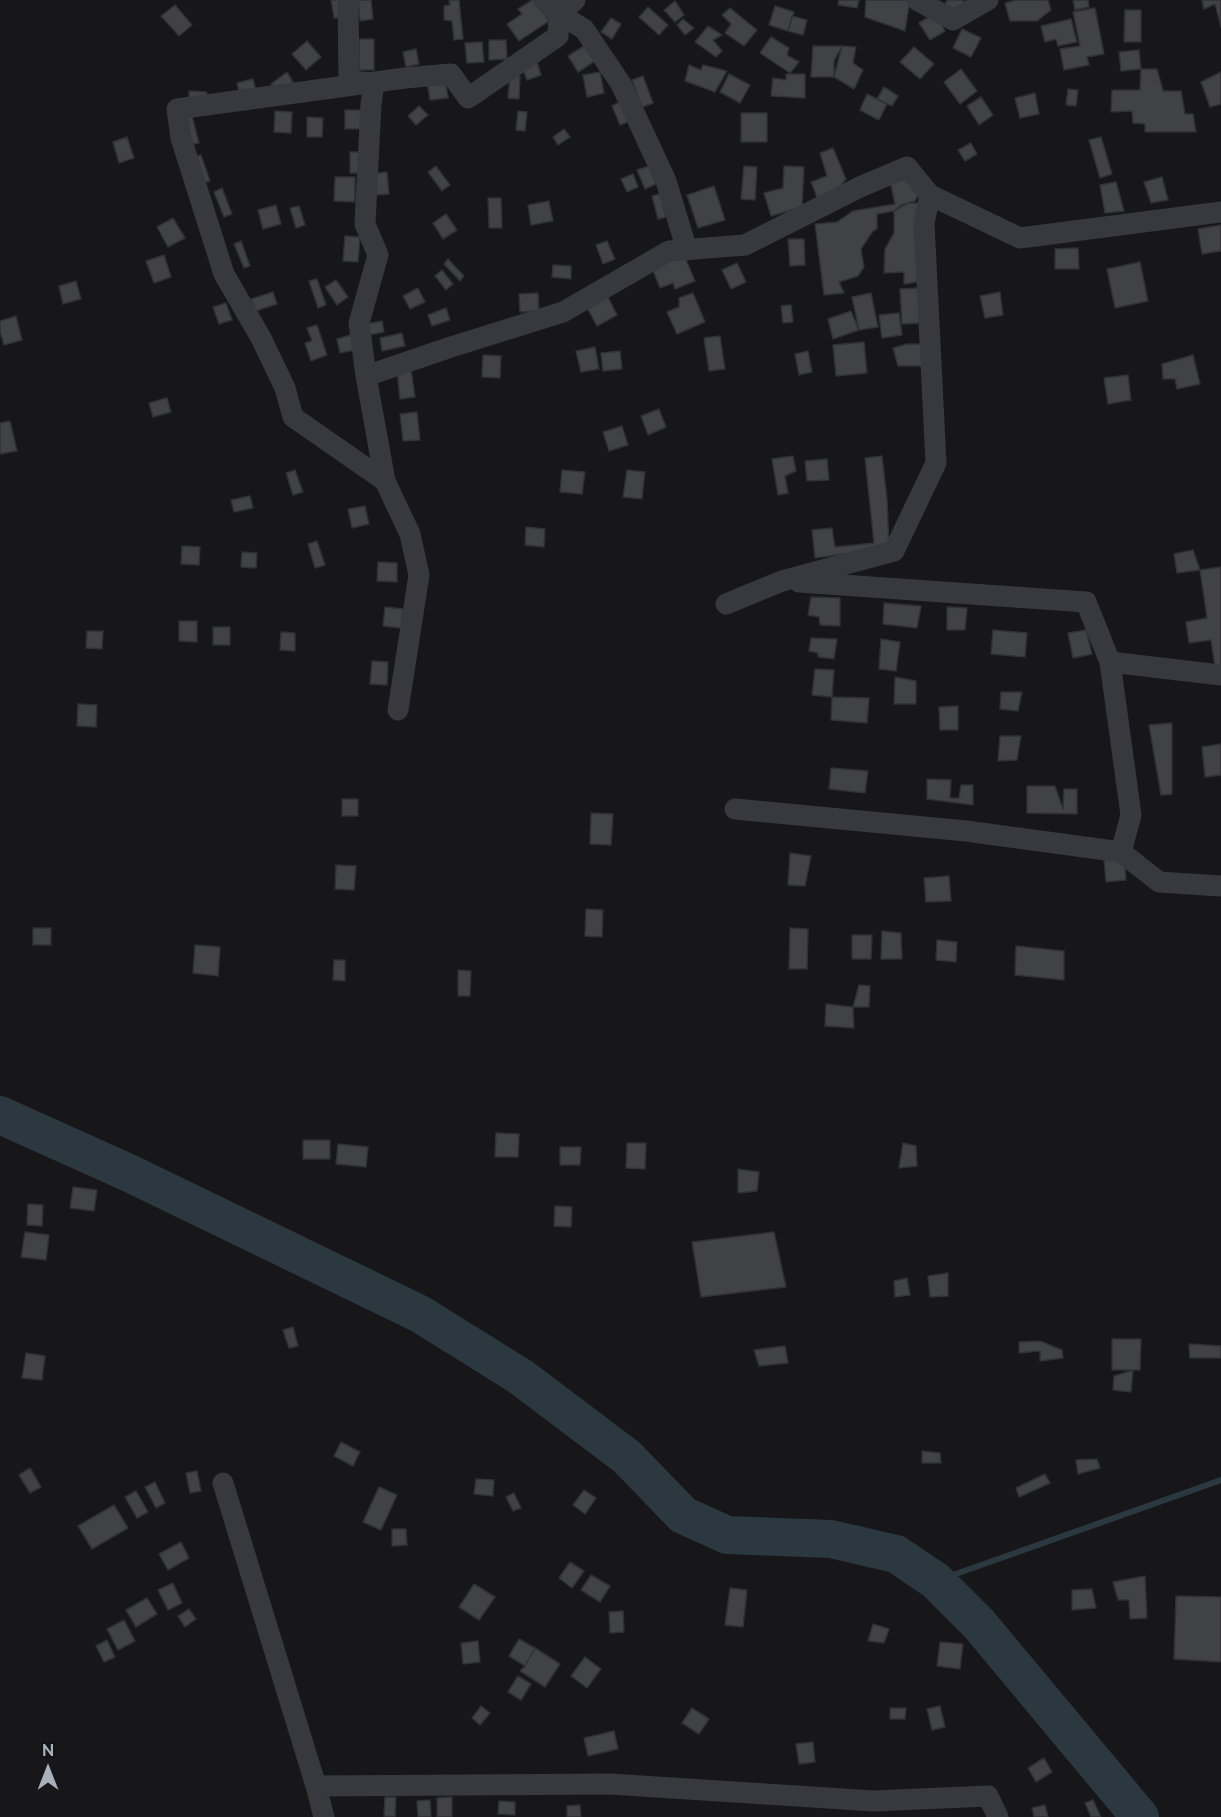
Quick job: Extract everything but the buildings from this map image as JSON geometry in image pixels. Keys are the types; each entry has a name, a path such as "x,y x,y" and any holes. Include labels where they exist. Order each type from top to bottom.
{"street":[{"path":"348,0 349,81 374,83"},
{"path":"551,7 575,0"},
{"path":"917,0 953,20 988,0"},
{"path":"385,481 293,417 285,388 261,338 224,274 181,138 177,109 451,74 468,98 558,36 551,7"},
{"path":"551,7 584,29 621,84 666,182 687,250"},
{"path":"374,83 364,224 378,255 359,323 385,481 410,534 419,575 398,710"},
{"path":"366,376 563,312 669,251 745,245 860,187 907,167 930,195 1020,238 1221,212"},
{"path":"726,604 782,581 894,551 936,463 924,223 930,195"},
{"path":"782,581 1086,602 1110,662 1131,815 1121,852"},
{"path":"1110,662 1221,675"},
{"path":"735,809 966,831 1121,852 1159,882 1221,886"},
{"path":"223,1483 324,1817"},
{"path":"316,1786 610,1784 874,1801 988,1796 998,1817"}],"waterway":[{"path":"0,1115 129,1173 420,1314 521,1377 627,1457 683,1515 727,1535 831,1539 896,1554 936,1581 979,1624 1140,1817"},
{"path":"936,1581 1221,1480"}]}
